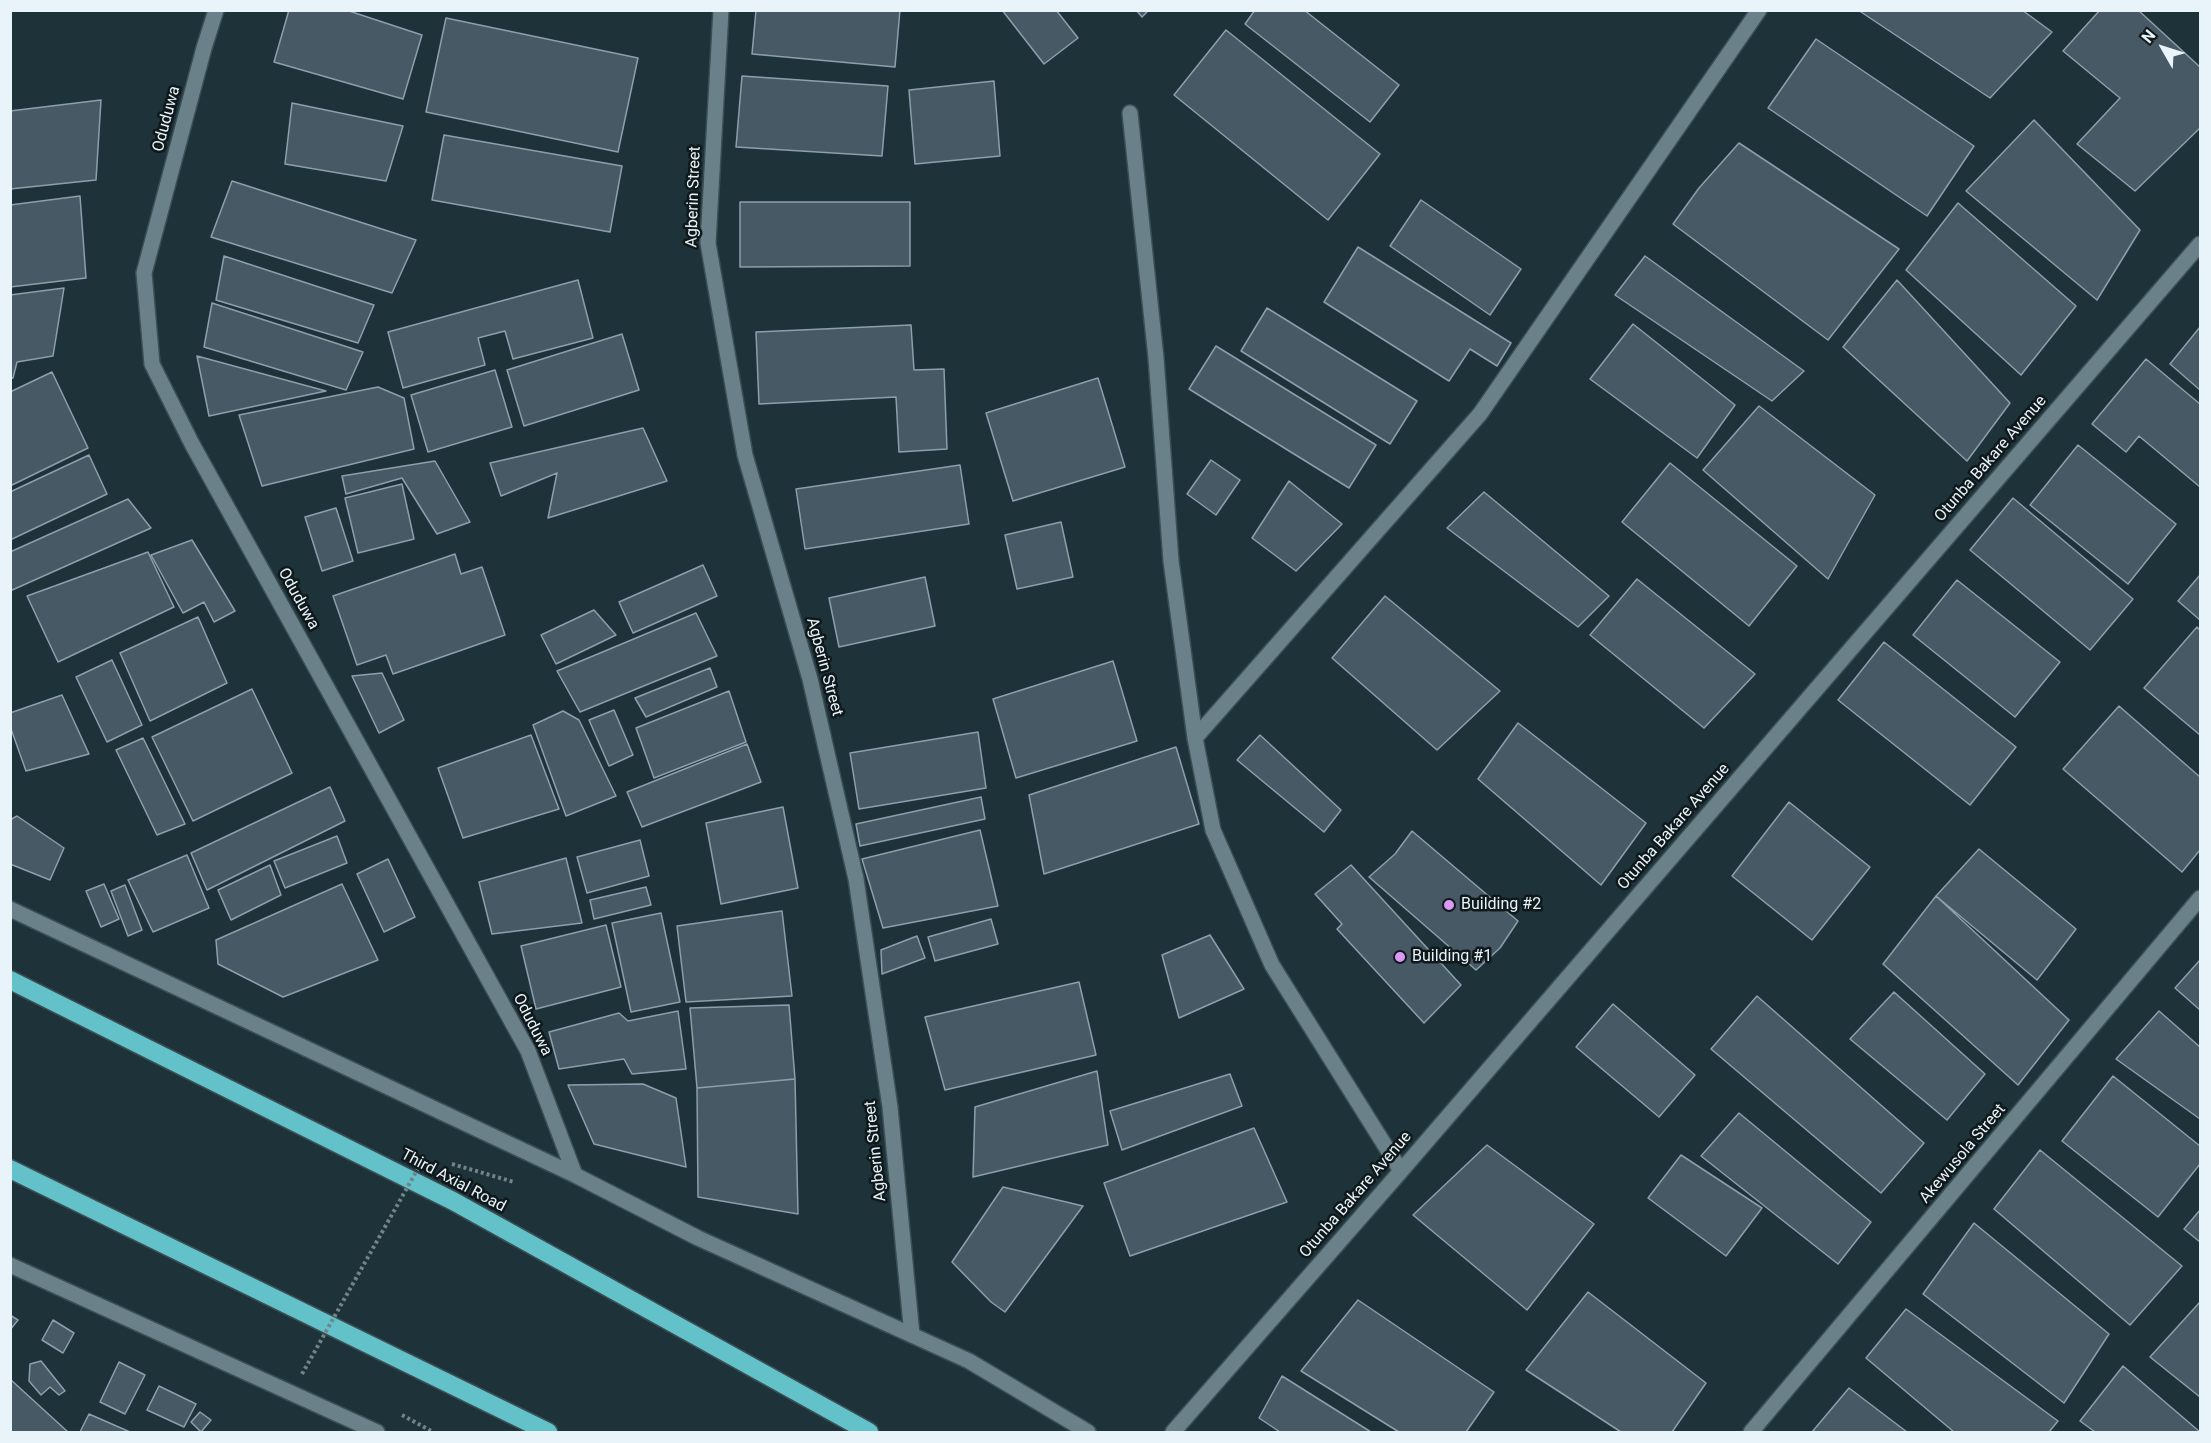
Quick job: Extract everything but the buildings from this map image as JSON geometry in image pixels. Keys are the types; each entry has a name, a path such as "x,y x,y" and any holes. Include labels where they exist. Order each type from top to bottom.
{"highway":[{"name":"Third Axial Road","path":"10,980 453,1201 869,1432"},
{"path":"10,1169 548,1432"}],"street":[{"name":"Oduduwa","path":"216,10 144,273 152,364 192,444 528,1051 575,1175"},
{"name":"Agberin Street","path":"721,10 708,243 746,455 810,679 856,879 890,1107 912,1335"},
{"path":"1195,738 1479,414 1759,10"},
{"path":"1130,113 1156,358 1171,561 1195,738 1213,830 1272,965 1401,1171"},
{"name":"Otunba Bakare Avenue","path":"1173,1432 2200,244"},
{"name":"Akewusola Street","path":"1751,1432 2200,898"},
{"path":"10,909 575,1175 699,1238 969,1361 1088,1432"},
{"path":"10,1265 377,1432"}],"path":[{"path":"302,1374 425,1156 436,1159"},
{"path":"448,1162 493,1174"},
{"path":"401,1414 433,1432"}],"place":[{"name":"Building #2","path":"1449,905"},
{"name":"Building #1","path":"1400,957"}]}
